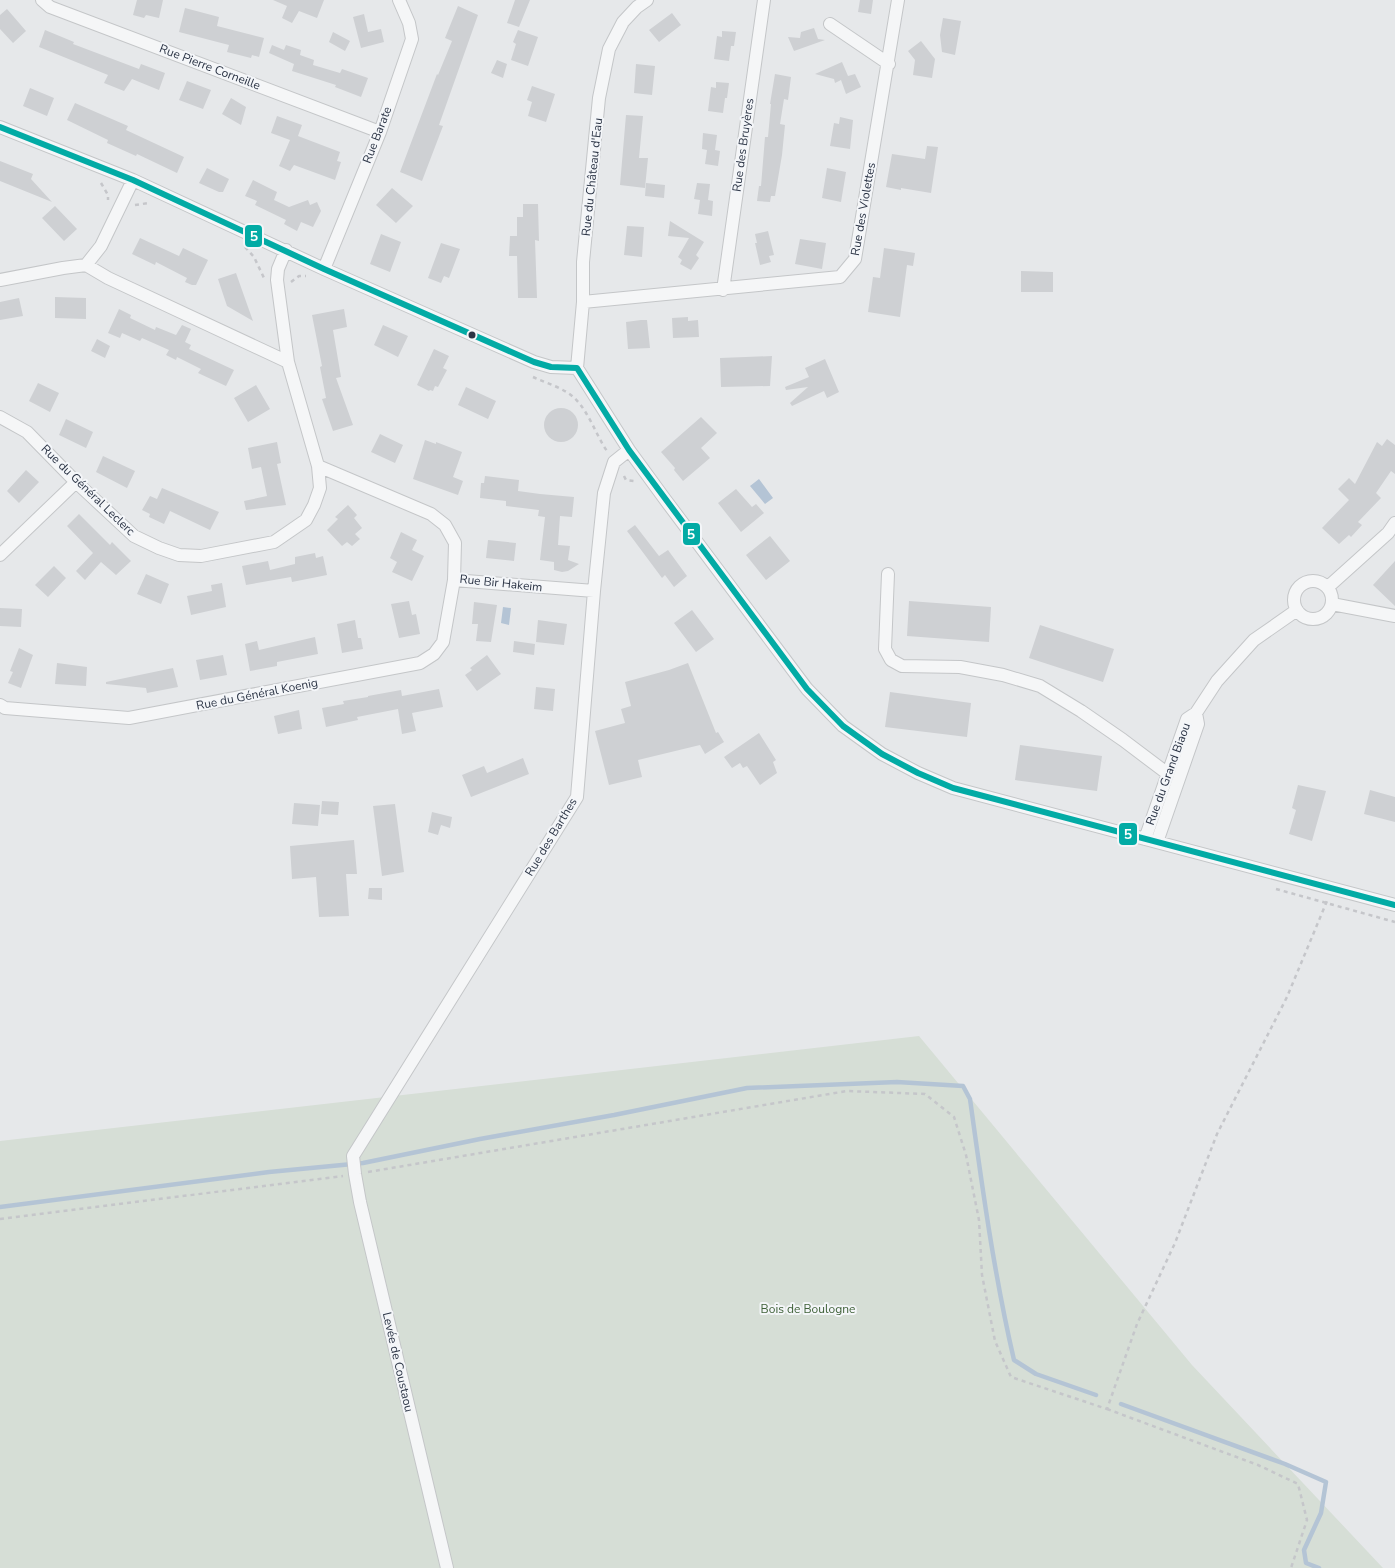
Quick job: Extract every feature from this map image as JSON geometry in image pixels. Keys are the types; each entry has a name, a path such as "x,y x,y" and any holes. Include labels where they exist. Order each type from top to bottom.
{"street":[{"name":"Rue Pierre Corneille","path":"42,0 50,7 380,132"},
{"name":"Rue Barate","path":"324,269 380,132 412,39 409,23 399,0"},
{"name":"Rue du Château d'Eau","path":"577,368 583,302 583,262 600,98 609,49 623,22 647,0"},
{"name":"Rue des Bruyères","path":"723,290 764,0"},
{"name":"Rue des Violettes","path":"583,302 723,290 840,277 855,259 898,0"},
{"path":"830,24 888,64"},
{"path":"0,127 133,180 324,269 534,362 551,367 577,368 629,450 807,689 843,726 882,754 918,773 953,788 1395,905"},
{"path":"86,265 101,246 133,180"},
{"name":"Rue du Général Leclerc","path":"0,417 28,432 76,482 134,536 159,548 179,555 201,556 274,542 306,520 320,488 318,466 288,362 277,280 278,269 286,250"},
{"path":"0,280 86,265 108,278 288,362"},
{"path":"614,462 629,450"},
{"name":"Rue des Barthes","path":"353,1156 577,797 604,493 614,462"},
{"name":"Rue Bir Hakeim","path":"318,466 431,514 445,525 455,542 454,580 594,592"},
{"path":"0,555 76,482"},
{"path":"1328,588 1388,533 1395,524"},
{"path":"888,574 885,649 891,660 902,666 960,668 1003,675 1040,686 1081,711 1168,774"},
{"name":"Rue du Général Koenig","path":"0,705 5,708 129,718 420,663 434,654 443,642 454,580"},
{"path":"1310,580 1323,583 1328,588 1332,604 1325,614 1313,619 1301,615 1297,610 1294,598 1299,586 1310,580"},
{"path":"1332,604 1395,616"},
{"name":"Rue du Grand Biaou","path":"1151,841 1168,774 1187,719 1196,713 1217,681 1254,640 1297,610"},
{"name":"Rue du Grand Biaou","path":"1151,841 1198,724 1196,713"},
{"name":"Levée de Coustaou","path":"353,1156 354,1174 447,1568"}],"path":[{"path":"97,177 108,194 108,203 126,211 136,204 154,204"},
{"path":"242,245 254,257 264,279 290,282 299,276 309,276"},
{"path":"530,375 570,394 590,419 601,442 626,480 633,480 637,483"},
{"path":"1271,887 1395,922"},
{"path":"1107,1409 1138,1324 1174,1243 1217,1134 1287,997 1332,889"},
{"path":"0,1219 354,1174 847,1091 925,1094 954,1117 966,1155 979,1220 982,1275 995,1341 1010,1378 1107,1409 1258,1465 1298,1484 1307,1520 1291,1568"}],"green space":[{"name":"Bois de Boulogne","path":"919,1036 1192,1365 1383,1568 0,1568 0,1141"}],"water":[{"path":"759,479 773,498 765,504 750,486"},
{"path":"503,607 511,608 509,625 501,623"}],"building":[{"path":"137,0 163,0 159,18 146,15 144,18 133,15"},
{"path":"273,0 324,0 317,18 299,11 292,23 282,18 287,6"},
{"path":"515,0 530,0 519,27 507,23"},
{"path":"860,0 873,0 871,14 858,12"},
{"path":"458,6 478,15 439,125 443,126 422,181 400,172 437,74 452,41 445,38"},
{"path":"185,8 219,17 217,26 264,38 259,57 252,55 251,58 227,52 229,45 179,32"},
{"path":"7,9 26,31 13,43 0,29 0,15"},
{"path":"672,13 681,25 659,42 649,30"},
{"path":"364,14 368,32 381,29 384,42 361,48 353,17"},
{"path":"943,18 961,21 955,55 942,52 940,35"},
{"path":"814,28 818,39 825,40 794,51 788,37 800,38 801,32"},
{"path":"45,30 74,42 73,44 139,69 141,64 165,73 159,90 132,79 124,91 104,83 108,75 39,47"},
{"path":"518,30 538,37 528,66 511,60 516,44 513,42"},
{"path":"722,31 736,32 734,46 731,46 729,61 714,59 717,36 722,37"},
{"path":"333,32 350,41 345,51 329,42"},
{"path":"921,41 935,59 932,78 913,75 915,60 908,51"},
{"path":"272,45 284,50 286,45 301,50 300,55 314,60 313,65 340,73 342,69 368,78 361,97 335,87 336,85 292,71 294,64 269,53"},
{"path":"497,60 507,64 503,78 491,73"},
{"path":"842,62 848,76 855,74 861,87 846,94 841,80 835,83 834,79 815,74"},
{"path":"636,64 655,66 652,95 634,93"},
{"path":"775,74 791,77 788,100 784,99 780,124 785,125 782,155 775,196 771,196 770,202 757,201 759,186 761,186 765,137 768,137 770,104"},
{"path":"187,81 211,90 203,109 179,100"},
{"path":"716,82 729,83 723,113 708,111 711,87 716,88"},
{"path":"532,86 555,94 546,122 528,116 532,102 527,100"},
{"path":"30,88 54,98 47,116 23,106"},
{"path":"231,98 246,107 241,125 222,114"},
{"path":"75,103 128,126 126,130 184,157 177,173 137,154 136,156 107,143 108,140 67,120"},
{"path":"626,115 643,116 639,158 648,158 645,188 620,185"},
{"path":"277,116 302,125 298,136 340,152 337,161 341,162 335,180 294,165 290,171 279,166 290,140 271,133"},
{"path":"840,117 853,120 850,149 830,146 834,123 839,124"},
{"path":"703,133 717,135 715,150 720,151 718,166 705,164 707,150 702,149"},
{"path":"927,146 938,147 931,193 886,187 892,154 925,159"},
{"path":"0,161 33,174 31,179 52,202 0,181"},
{"path":"207,168 229,179 223,192 199,183"},
{"path":"827,168 846,172 841,202 822,198"},
{"path":"253,180 277,192 274,200 289,207 308,200 310,205 317,202 321,211 313,227 301,222 297,231 284,224 286,220 255,205 257,201 245,196"},
{"path":"646,183 665,185 664,198 645,196"},
{"path":"697,183 710,184 708,200 713,201 712,216 698,214 700,200 694,199"},
{"path":"392,188 413,206 396,223 376,205"},
{"path":"523,204 538,204 539,241 535,240 537,298 518,298 517,256 509,256 510,236 517,236 517,217 523,217"},
{"path":"55,206 77,229 64,241 42,218"},
{"path":"670,221 704,242 696,255 699,258 691,270 680,264 682,260 678,257 689,238 668,236"},
{"path":"627,226 644,227 642,257 624,255"},
{"path":"768,231 774,255 769,256 771,262 760,265 755,234"},
{"path":"381,234 401,242 390,272 370,264"},
{"path":"140,238 179,256 183,248 208,260 196,285 185,282 187,278 156,262 155,265 132,254"},
{"path":"800,239 826,243 822,269 795,264"},
{"path":"441,243 460,249 449,278 444,276 441,283 428,278"},
{"path":"884,248 915,253 913,266 907,265 900,317 868,312 873,277 880,278"},
{"path":"1021,271 1053,272 1053,292 1021,292"},
{"path":"236,273 253,321 227,306 218,279"},
{"path":"55,297 86,298 86,319 55,318"},
{"path":"19,298 23,316 0,320 0,302"},
{"path":"119,309 131,315 130,318 155,330 156,327 176,335 182,325 191,329 185,342 191,345 189,349 234,370 226,386 198,373 201,369 177,357 176,360 166,355 169,350 142,338 140,341 122,333 120,338 108,333"},
{"path":"344,309 347,327 333,330 341,377 336,378 353,425 333,431 322,399 326,398 312,315"},
{"path":"688,317 688,321 698,320 699,337 673,338 672,318"},
{"path":"647,320 650,348 628,349 626,322"},
{"path":"383,325 408,336 398,357 374,345"},
{"path":"97,339 110,346 105,358 91,351"},
{"path":"434,349 449,356 443,368 447,370 438,387 435,386 433,391 429,391 417,385"},
{"path":"772,356 770,386 721,387 720,358"},
{"path":"825,359 839,392 827,398 824,391 792,406 790,403 808,387 786,390 785,387 809,377 805,368"},
{"path":"38,383 59,393 50,412 29,401"},
{"path":"256,385 270,409 248,422 234,398"},
{"path":"466,387 496,401 488,419 458,405"},
{"path":"561,408 568,409 573,413 577,418 577,432 573,437 568,441 561,442 554,441 549,437 545,432 544,425 545,418 549,413 554,409"},
{"path":"701,417 717,433 701,448 710,458 683,481 661,452"},
{"path":"66,419 93,432 86,448 59,435"},
{"path":"380,434 403,445 395,463 371,452"},
{"path":"1387,439 1395,445 1395,474 1391,471 1376,493 1381,498 1358,522 1362,525 1351,537 1349,535 1339,544 1322,528 1349,500 1338,489 1349,478 1355,484 1377,442 1382,446"},
{"path":"425,440 462,452 453,477 463,481 458,495 413,479"},
{"path":"277,442 281,463 277,464 286,505 246,510 244,501 267,496 261,467 252,469 248,448"},
{"path":"103,456 135,471 127,488 96,472"},
{"path":"26,470 39,482 19,503 7,491"},
{"path":"485,476 519,480 518,491 574,497 572,517 560,516 558,545 570,546 568,560 579,564 568,571 562,572 554,570 554,562 540,560 545,517 538,516 539,510 506,506 506,501 480,498 481,483 484,483"},
{"path":"162,488 219,512 210,530 170,511 164,524 149,517 150,514 142,510 150,496 157,499"},
{"path":"736,489 752,507 756,504 764,513 741,532 718,503"},
{"path":"348,505 357,515 354,518 362,528 355,534 360,539 352,546 347,542 342,546 327,530 338,519 335,517"},
{"path":"79,514 110,545 112,542 131,561 116,575 101,562 85,580 76,571 93,553 67,526"},
{"path":"635,525 659,556 668,550 687,576 674,587 665,575 662,578 627,531"},
{"path":"401,532 417,540 412,550 424,556 412,581 392,572 397,562 390,558"},
{"path":"770,536 790,561 766,580 746,555"},
{"path":"488,540 516,543 514,561 486,558"},
{"path":"315,553 316,558 323,556 327,575 292,582 291,577 246,585 242,566 268,561 270,570 295,564 295,557"},
{"path":"1395,561 1395,606 1373,585"},
{"path":"54,566 66,578 48,597 35,585"},
{"path":"146,574 169,584 161,604 137,594"},
{"path":"222,583 226,607 191,615 187,596 212,591 211,585"},
{"path":"409,601 412,615 416,614 420,634 399,638 391,604"},
{"path":"909,601 991,607 989,642 907,636"},
{"path":"474,602 497,605 491,642 476,641 478,624 472,624"},
{"path":"0,608 22,609 21,627 0,626"},
{"path":"692,610 714,639 696,652 674,623"},
{"path":"355,620 358,638 361,638 363,649 342,653 337,624"},
{"path":"538,620 567,624 564,645 536,642"},
{"path":"1040,625 1114,649 1103,682 1029,658"},
{"path":"315,637 318,654 277,662 277,666 250,671 245,644 257,641 259,650"},
{"path":"514,641 535,644 534,655 513,652"},
{"path":"19,648 33,655 21,688 8,683 13,672 10,671"},
{"path":"223,655 227,675 200,680 196,660"},
{"path":"487,655 501,674 477,691 465,675 472,670 470,668"},
{"path":"57,663 87,667 86,686 55,684"},
{"path":"688,663 716,733 718,732 724,742 705,754 700,745 638,760 642,777 609,785 595,731 625,723 621,709 631,706 625,682"},
{"path":"173,668 178,687 147,693 146,688 106,684 106,682"},
{"path":"536,687 555,689 553,711 534,709"},
{"path":"439,689 443,707 412,713 416,731 402,734 398,709 357,717 358,720 326,727 322,708 344,704 343,701 401,690 402,696"},
{"path":"890,692 971,703 967,737 885,727"},
{"path":"299,710 302,729 278,734 274,716"},
{"path":"759,733 776,760 773,762 777,773 760,785 747,766 743,768 740,763 732,768 724,757"},
{"path":"1020,745 1102,756 1097,791 1015,780"},
{"path":"523,758 529,774 471,797 462,775 484,766 487,773"},
{"path":"1298,785 1326,791 1312,841 1289,834 1296,810 1292,808"},
{"path":"1370,790 1395,797 1395,822 1364,814"},
{"path":"322,801 339,802 338,815 321,814"},
{"path":"294,803 320,805 318,826 292,824"},
{"path":"395,804 404,872 382,876 373,806"},
{"path":"432,812 452,817 450,828 441,825 438,835 428,832"},
{"path":"354,840 357,874 346,874 349,916 319,917 316,877 292,879 290,846"},
{"path":"369,888 382,888 382,900 368,899"}],"waterway":[{"path":"0,1207 269,1172 363,1163 747,1088 897,1082 963,1086 970,1099 994,1263 1014,1360 1036,1374 1096,1395"},
{"path":"1121,1404 1285,1464 1326,1482 1321,1513 1304,1550 1306,1563 1319,1568"}],"transit line":[{"name":"5","path":"0,127 133,180 324,269 534,362 551,367 577,368 629,450 807,689 843,726 882,754 918,773 953,788 1395,905"}]}
